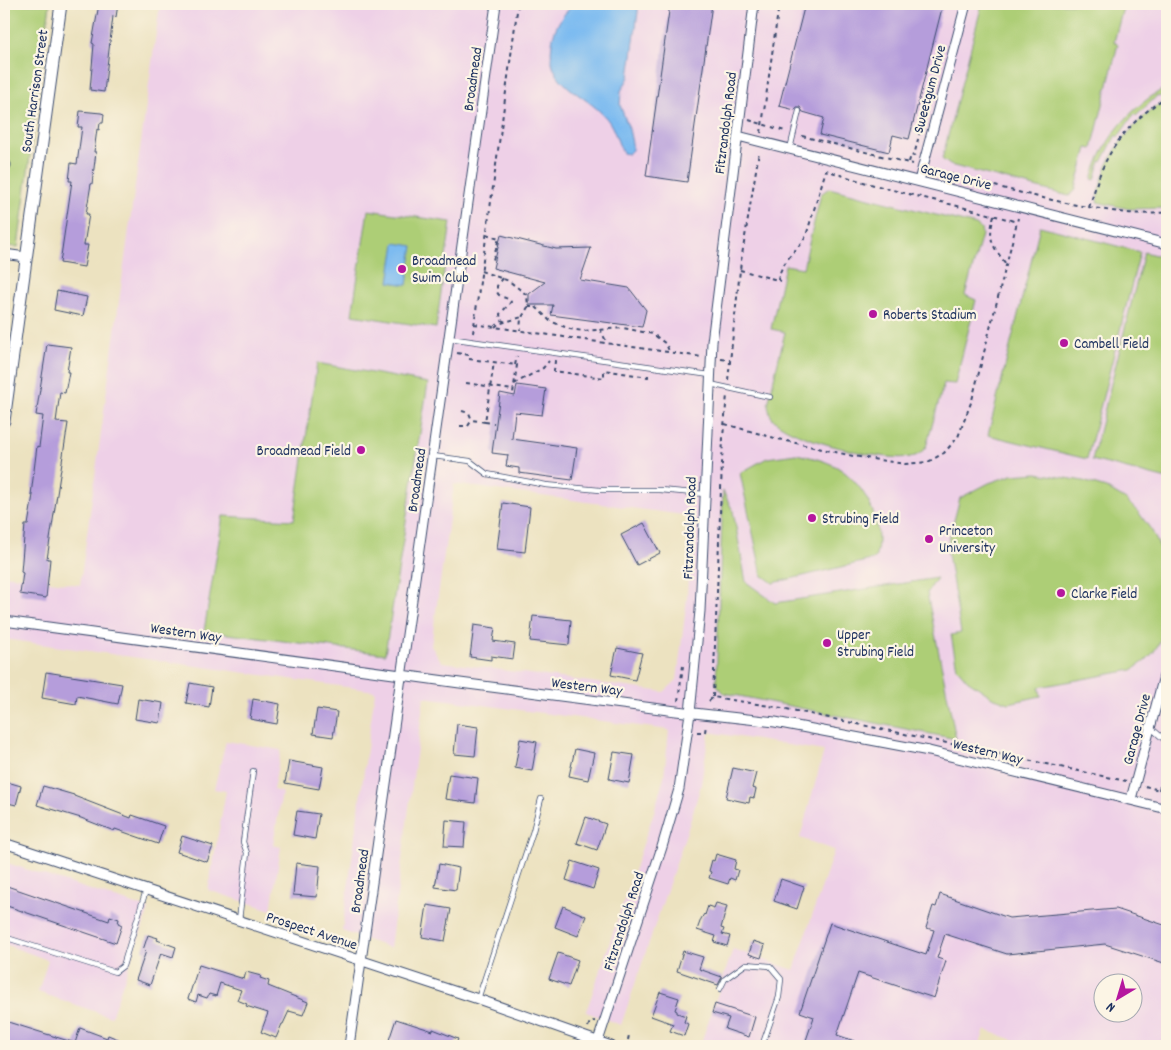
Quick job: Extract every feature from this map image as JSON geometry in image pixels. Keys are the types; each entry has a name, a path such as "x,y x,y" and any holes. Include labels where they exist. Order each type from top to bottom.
{"street":[{"name":"South Harrison Street","path":"4,420 61,4"},
{"name":"Broadmead","path":"349,1046 496,4"},
{"name":"Fitzrandolph Road","path":"598,1042 662,847 679,788 690,713 700,611 710,379 716,308 754,4"},
{"name":"Sweetgum Drive","path":"919,181 966,4"},
{"name":"Garage Drive","path":"738,136 1167,244"},
{"path":"4,254 26,257"},
{"name":"Western Way","path":"4,621 690,713 774,722 929,751 1165,808"},
{"name":"Garage Drive","path":"1131,799 1167,665"},
{"name":"Prospect Avenue","path":"4,843 478,999 611,1046"}],"lane":[{"path":"790,149 799,111"},
{"path":"449,338 710,379 728,386 770,397"},
{"path":"433,456 470,461 487,474 546,485 600,490 660,490 704,494"},
{"path":"1150,727 1167,742"},
{"path":"239,920 247,853 242,842 253,771"},
{"path":"478,999 533,830 541,799"},
{"path":"4,937 115,972 119,971 146,890"},
{"path":"720,989 725,979 746,964 770,966 781,979 779,997 762,1046"}],"path":[{"path":"472,334 518,4"},
{"path":"709,701 713,697 724,424 730,360 740,270 763,124 779,4"},
{"path":"1089,207 1102,168 1113,147 1141,115 1167,96"},
{"path":"740,118 794,134 1060,203 1132,214 1167,212"},
{"path":"778,280 785,262 801,245 806,236 826,170 863,182 1017,222"},
{"path":"724,424 778,439 878,460 917,464 936,458 958,437 964,424 1025,194"},
{"path":"994,215 990,232 991,240 1006,264"},
{"path":"486,234 499,238 494,260"},
{"path":"740,270 781,281"},
{"path":"480,271 509,281 525,293 528,298 528,306 522,317 520,330"},
{"path":"502,278 497,286 497,292 502,298 508,299 511,302 500,314 501,320 506,322"},
{"path":"528,306 536,306 550,320 570,329 583,331 623,328 653,334 666,344 669,351"},
{"path":"495,327 498,324 522,317"},
{"path":"474,324 705,357"},
{"path":"600,329 607,343"},
{"path":"455,353 470,355"},
{"path":"466,383 513,391 517,356"},
{"path":"719,358 730,360"},
{"path":"469,359 515,365"},
{"path":"541,360 555,362 554,371 604,378 604,370 648,377 648,374"},
{"path":"514,384 543,368 549,361"},
{"path":"485,422 494,362"},
{"path":"462,411 469,413 472,420"},
{"path":"472,420 494,423"},
{"path":"460,426 468,426 472,420"},
{"path":"713,697 792,710 1135,783 1159,790 1167,789"},
{"path":"697,732 705,732 706,724"},
{"path":"1159,790 1167,756"},
{"path":"587,1029 590,1022 594,1021"},
{"path":"628,1040 629,1035"}],"shaded area":[{"name":"Princeton University","path":"160,4 1167,4 1167,1046 1032,1046 985,1030 979,1046 700,1046 733,949 794,970 834,850 800,838 824,751 709,732 701,785 689,825 621,1025 586,1012 654,812 664,777 669,730 424,697 390,948 342,931 375,691 4,639 4,575 80,585","holes":["454,484 691,516 687,598 677,680 664,692 442,662 431,646"]},
{"path":"226,741 281,750 273,790 282,792 273,845 281,847 271,910 208,890 226,791 214,789"},
{"path":"4,862 149,909 111,1017 38,992 48,960 4,944"}],"green space":[{"path":"4,4 50,4 18,247 4,246"},
{"path":"982,4 1124,4 1114,42 1118,44 1092,149 1087,148 1075,191 1069,196 950,165 942,159"},
{"path":"1167,87 1167,92 1159,97 1157,96 1136,116 1134,114 1118,137 1116,135 1102,162 1100,161 1095,180 1092,179 1103,150 1120,125 1142,104"},
{"path":"1167,99 1167,208 1129,209 1097,202 1105,170 1118,146 1145,115"},
{"name":"Roberts Stadium","path":"829,188 976,225 981,229 982,235 965,295 976,300 955,384 944,383 926,447 920,454 898,458 840,448 785,428 773,419 770,414 768,404 785,332 771,329 785,265 803,268 821,194"},
{"name":"Broadmead Swim Club","path":"368,210 451,222 436,328 352,315"},
{"name":"Cambell Field","path":"1040,226 1140,252 1087,459 988,435"},
{"path":"1144,252 1167,258 1167,479 1092,460"},
{"name":"Broadmead Field","path":"317,363 428,383 385,654 204,631 223,516 294,520"},
{"name":"Strubing Field","path":"796,454 817,459 837,467 857,484 871,507 875,520 878,546 875,559 773,583 762,575 740,473 767,458"},
{"name":"Clarke Field","path":"1037,473 1083,481 1106,488 1126,500 1139,513 1152,531 1161,550 1167,571 1167,614 1160,642 1145,661 1132,670 1039,687 1041,696 1009,703 992,697 967,680 957,668 951,635 961,633 947,547 960,498 989,483 1012,475"},
{"name":"Upper Strubing Field","path":"723,491 733,511 746,582 775,603 937,578 927,593 956,739 724,693 716,684"}],"water":[{"path":"574,4 638,5 629,77 621,91 620,105 632,143 632,150 628,154 623,153 607,119 568,87 554,70 551,58 555,32 562,17"},
{"path":"395,243 413,246 407,285 389,282"}],"building":[{"path":"99,4 118,4 116,17 113,16 104,92 90,90 94,44 92,43"},
{"path":"670,4 712,4 687,182 646,176"},
{"path":"805,4 943,4 909,139 893,135 889,152 820,135 824,118 803,112 800,107 797,107 795,110 779,106"},
{"path":"80,111 104,114 103,123 100,123 99,130 97,129 92,184 86,214 89,214 84,245 88,245 84,267 60,263 72,181 69,181 71,163 77,164 82,127 78,127"},
{"path":"501,235 556,249 591,248 580,280 629,288 646,310 642,327 551,315 553,305 529,305 529,294 545,282 493,268"},
{"path":"57,291 87,297 83,316 54,310"},
{"path":"47,344 71,347 65,393 60,392 56,422 68,423 47,559 50,559 46,598 20,594 25,525 28,525 33,495 31,495 37,446 39,447 43,416 36,415"},
{"path":"517,385 546,389 542,415 515,412 512,439 577,448 572,480 519,473 519,468 506,466 508,455 492,453 500,393 515,396"},
{"path":"503,503 530,507 525,552 497,549"},
{"path":"644,523 660,553 637,565 621,535"},
{"path":"533,616 571,620 569,645 530,641"},
{"path":"474,625 495,628 493,641 515,644 513,659 491,656 491,660 470,657"},
{"path":"617,648 642,653 635,680 611,675"},
{"path":"46,672 122,684 118,704 77,696 76,704 42,698"},
{"path":"190,683 212,687 209,707 186,703"},
{"path":"138,699 163,703 160,723 135,719"},
{"path":"253,699 280,704 277,724 250,719"},
{"path":"317,709 337,712 333,737 313,734"},
{"path":"457,724 478,727 475,756 454,754"},
{"path":"520,739 537,742 532,771 515,768"},
{"path":"575,749 594,753 588,780 569,776"},
{"path":"614,752 634,755 629,783 609,779"},
{"path":"289,761 323,767 319,789 285,783"},
{"path":"733,768 756,773 752,788 756,789 754,798 750,797 749,803 726,798"},
{"path":"449,774 478,778 475,803 445,799"},
{"path":"4,781 21,786 16,805 4,802"},
{"path":"43,786 74,795 131,818 132,815 164,826 158,844 37,805"},
{"path":"297,811 319,814 315,839 293,835"},
{"path":"586,817 606,824 597,850 577,843"},
{"path":"446,820 466,822 464,847 444,846"},
{"path":"182,836 213,846 207,862 177,852"},
{"path":"716,854 736,860 734,869 738,870 735,880 730,878 728,884 709,878 712,860 714,861"},
{"path":"572,861 599,870 593,889 566,880"},
{"path":"296,863 320,866 317,897 293,895"},
{"path":"439,864 459,868 456,890 435,887"},
{"path":"781,879 804,887 797,909 774,901"},
{"path":"4,885 109,921 110,916 119,919 118,923 122,925 116,943 4,905"},
{"path":"940,894 1009,918 1116,909 1167,926 1167,964 1105,944 1007,954 945,934 937,958 946,961 934,998 858,973 837,1035 866,1045 804,1046 814,1017 800,1012 830,923 926,955 934,930 926,928 933,906 936,907"},
{"path":"716,903 727,906 721,928 724,929 722,934 730,936 727,946 714,942 716,936 697,930 708,906 714,908"},
{"path":"427,905 451,909 445,941 422,937"},
{"path":"563,906 586,916 578,936 555,927"},
{"path":"148,935 176,947 173,957 161,953 150,985 136,980 146,951 143,950"},
{"path":"753,941 765,945 761,958 749,954"},
{"path":"683,951 703,957 699,969 722,977 718,985 677,971"},
{"path":"558,953 578,960 569,986 549,979"},
{"path":"199,965 244,979 246,972 261,976 260,978 269,981 268,986 308,1002 303,1015 289,1011 276,1038 261,1032 268,1013 246,1006 247,1004 237,1000 241,990 220,983 216,996 209,994 207,998 198,995 196,1002 188,999"},
{"path":"660,992 679,998 675,1010 677,1013 686,1016 684,1022 688,1024 684,1036 670,1031 673,1024 651,1016"},
{"path":"715,1004 755,1017 749,1037 725,1029 729,1018 712,1013"},
{"path":"396,1019 433,1031 433,1029 458,1039 455,1046 427,1046 412,1040 410,1046 406,1046 389,1040"},
{"path":"8,1022 75,1043 80,1028 107,1038 108,1035 135,1046 9,1046 4,1045 4,1035"}],"place":[{"name":"Broadmead Swim Club","path":"402,269"},
{"name":"Roberts Stadium","path":"873,314"},
{"name":"Cambell Field","path":"1064,343"},
{"name":"Broadmead Field","path":"361,450"},
{"name":"Strubing Field","path":"812,518"},
{"name":"Princeton University","path":"929,539"},
{"name":"Clarke Field","path":"1061,593"},
{"name":"Upper Strubing Field","path":"827,643"}]}
